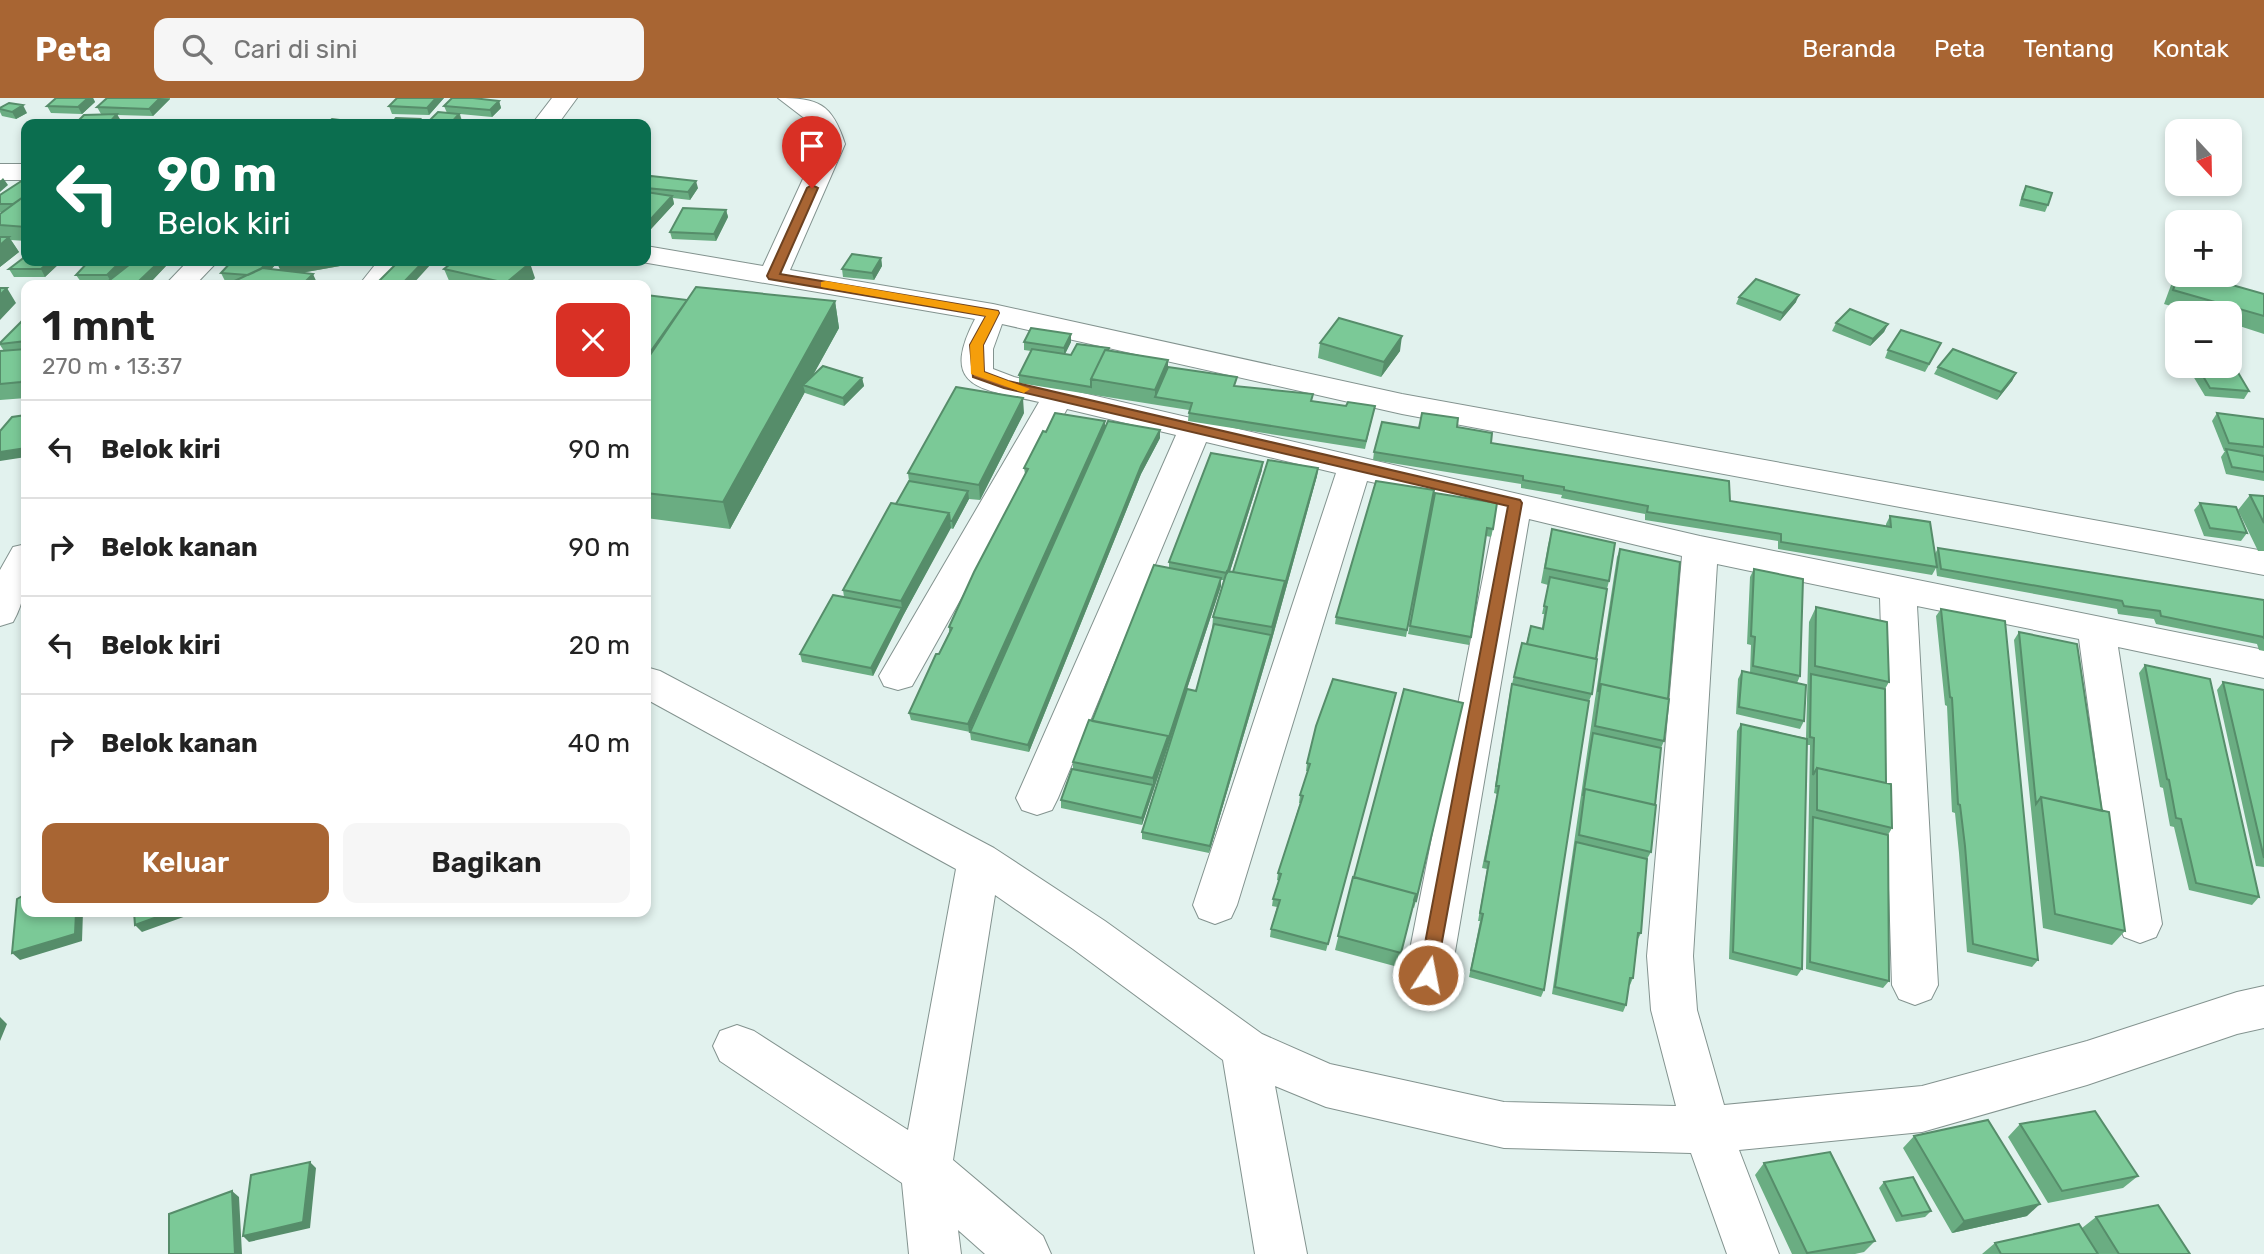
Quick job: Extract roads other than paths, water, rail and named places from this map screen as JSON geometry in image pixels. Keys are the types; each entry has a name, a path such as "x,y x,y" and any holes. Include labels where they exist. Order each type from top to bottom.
{"street":[{"path":"549,119 565,98"},
{"path":"773,276 832,144 826,123 804,105 790,98"},
{"path":"0,172 21,172"},
{"path":"651,256 993,313 1402,404 2264,564"},
{"path":"184,280 199,266"},
{"path":"377,280 389,266"},
{"path":"993,313 976,345 978,374 1004,384 1700,548 2264,664"},
{"path":"898,676 1058,397"},
{"path":"1037,798 1195,428"},
{"path":"1215,905 1355,465"},
{"path":"1428,975 1515,503"},
{"path":"1700,548 1670,956 1674,1010 1706,1130 1753,1254"},
{"path":"0,613 4,595 21,565"},
{"path":"1898,588 1916,985"},
{"path":"2096,629 2140,924"},
{"path":"651,684 979,861 1089,935 1245,1049 1326,1084 1504,1125 1706,1130 1922,1109 2087,1063 2237,1013 2264,1007"},
{"path":"935,1254 926,1170 979,861"},
{"path":"737,1046 926,1170 1025,1254"},
{"path":"1245,1049 1281,1254"}]}
